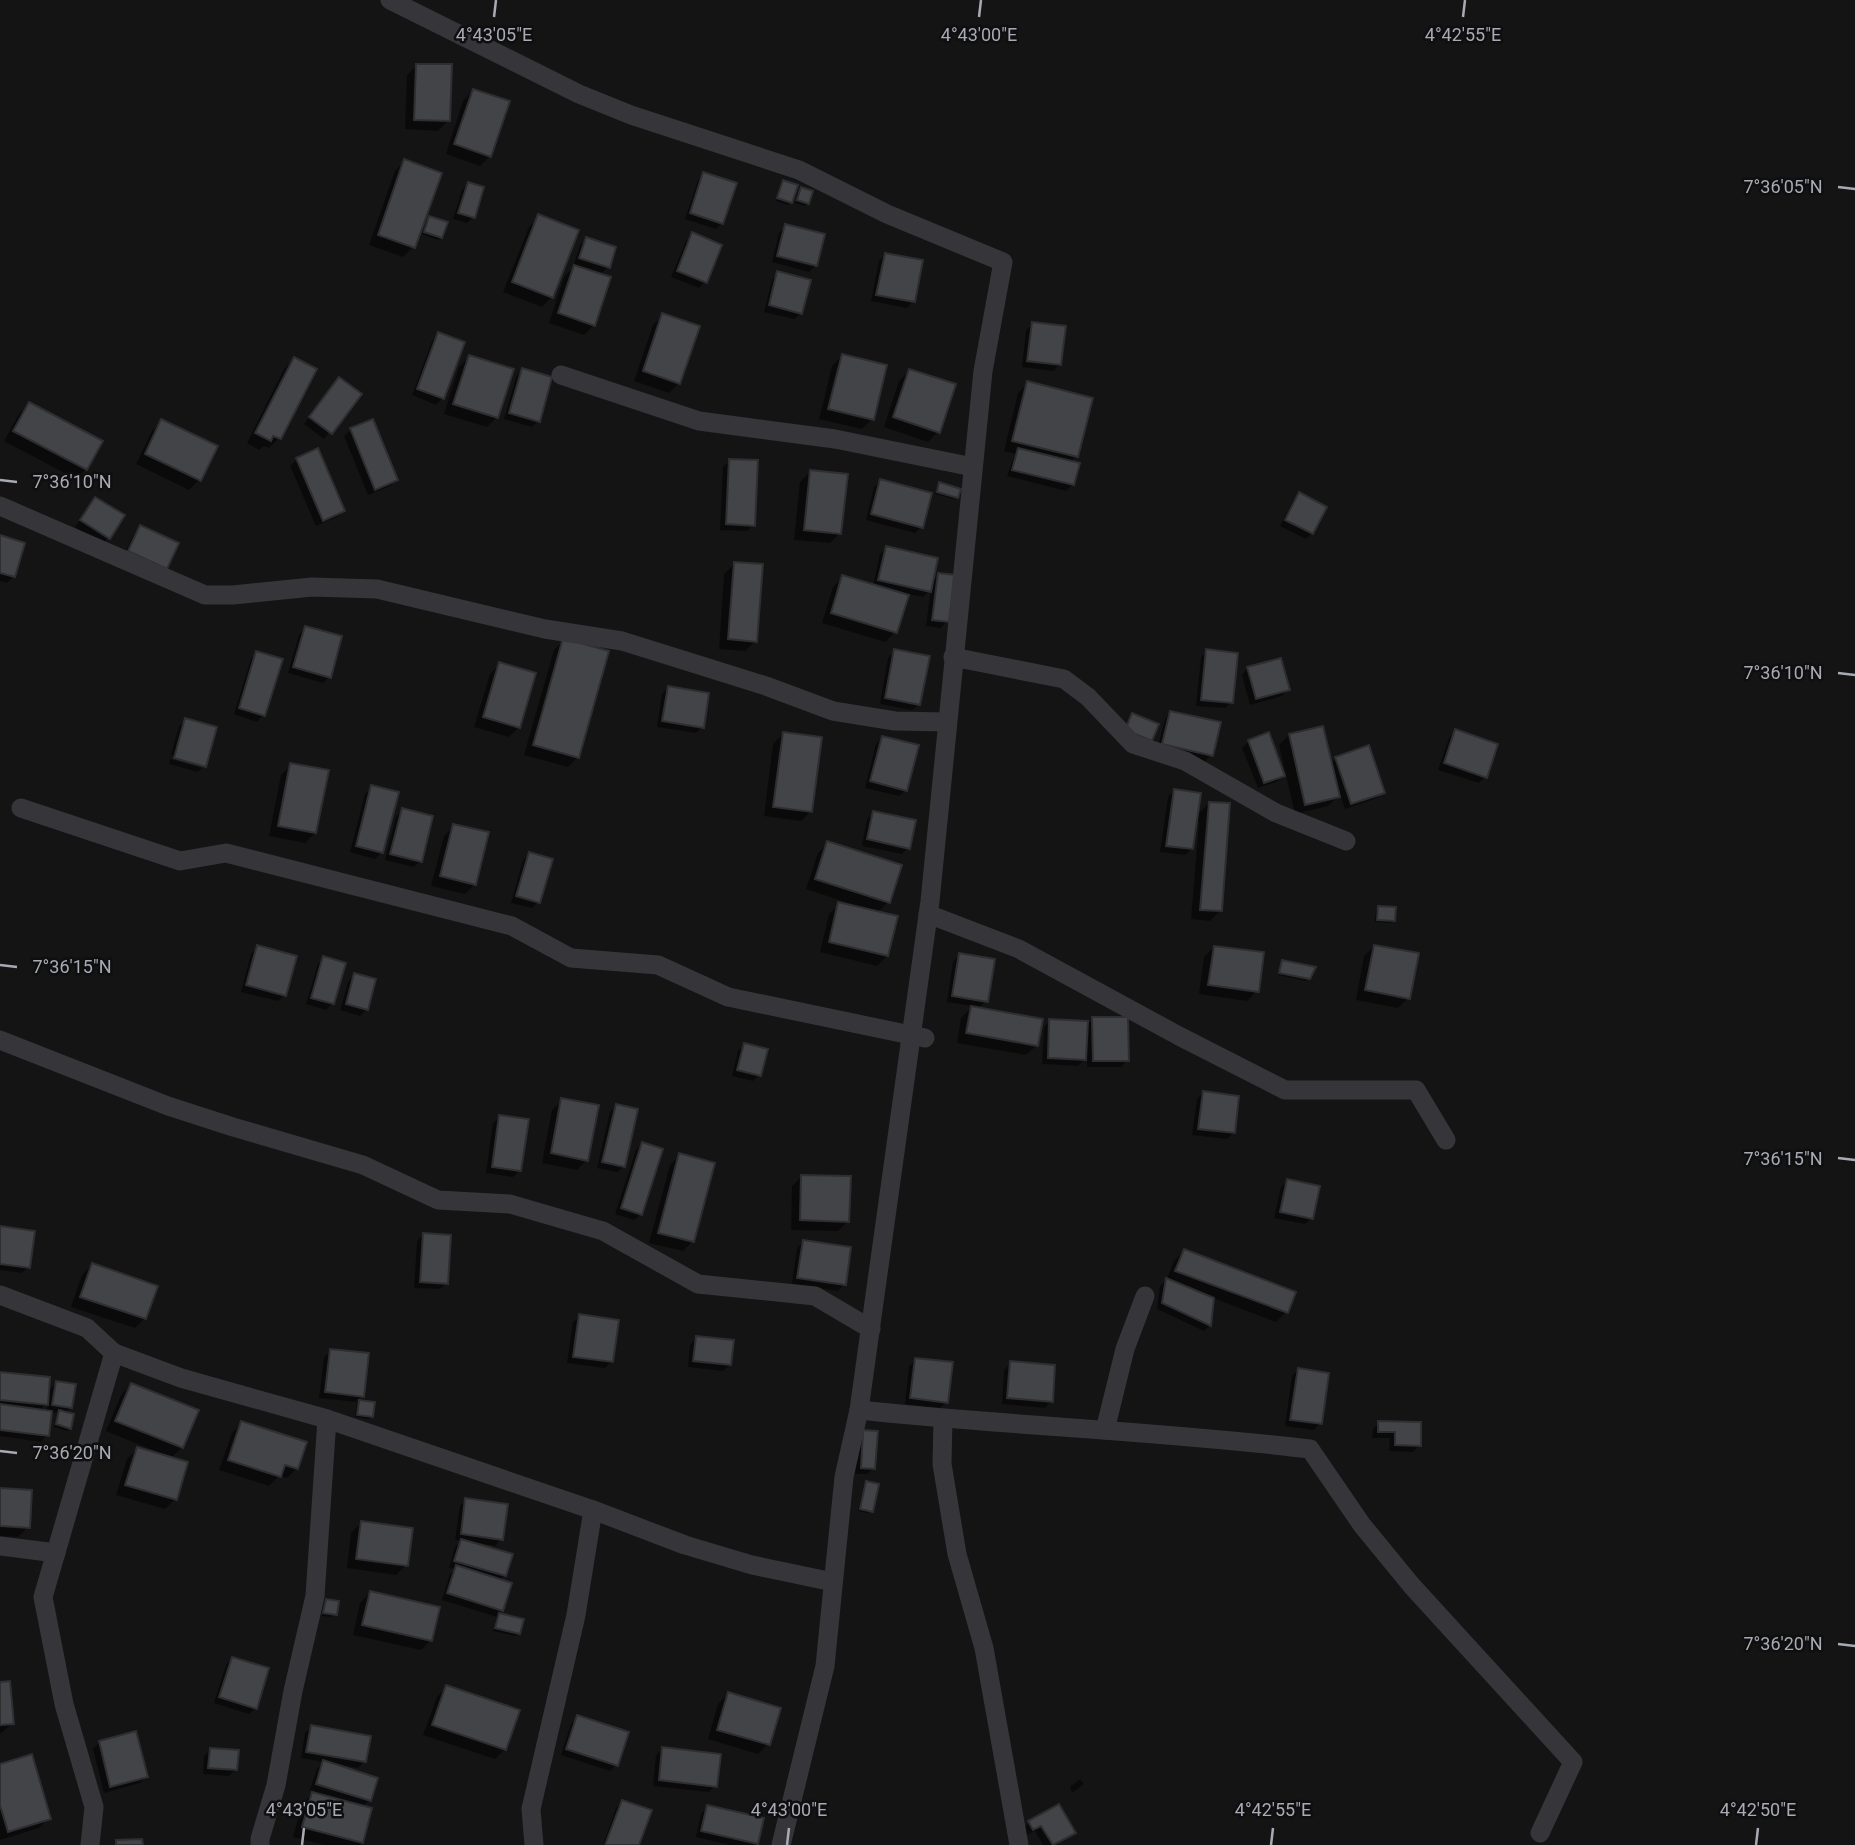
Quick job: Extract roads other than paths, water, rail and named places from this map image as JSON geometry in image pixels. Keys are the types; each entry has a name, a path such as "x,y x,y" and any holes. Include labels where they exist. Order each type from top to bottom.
{"street":[{"path":"390,0 579,94 631,115 799,170 887,214 1003,261 983,371 918,1037 859,1410 844,1477 825,1666 781,1845"},
{"path":"561,375 699,421 835,439 973,467"},
{"path":"0,506 205,595 312,587 377,589 545,629 622,641 766,686 833,711 895,721 947,722"},
{"path":"953,657 1064,680 1088,697 1133,744 1185,761 1276,813 1346,841"},
{"path":"21,808 180,861 226,853 512,926 570,958 658,965 728,997 918,1037"},
{"path":"928,914 1019,949 1285,1090 1416,1090 1446,1140"},
{"path":"0,1040 168,1106 363,1165 438,1200 510,1204 603,1231 698,1284 815,1296 871,1329"},
{"path":"0,1295 86,1328 114,1353 181,1378 327,1419 593,1510 685,1545 752,1565 833,1582"},
{"path":"1105,1430 1125,1349 1145,1296"},
{"path":"90,1845 94,1807 64,1704 43,1597 114,1353"},
{"path":"859,1410 943,1419 1208,1437 1310,1449 1362,1525 1395,1566 1573,1762 1540,1833"},
{"path":"260,1845 276,1785 293,1690 315,1596 327,1419"},
{"path":"943,1419 942,1464 957,1554 984,1648 1019,1845"},
{"path":"534,1845 531,1809 576,1615 593,1510"},
{"path":"0,1545 55,1553"}]}
